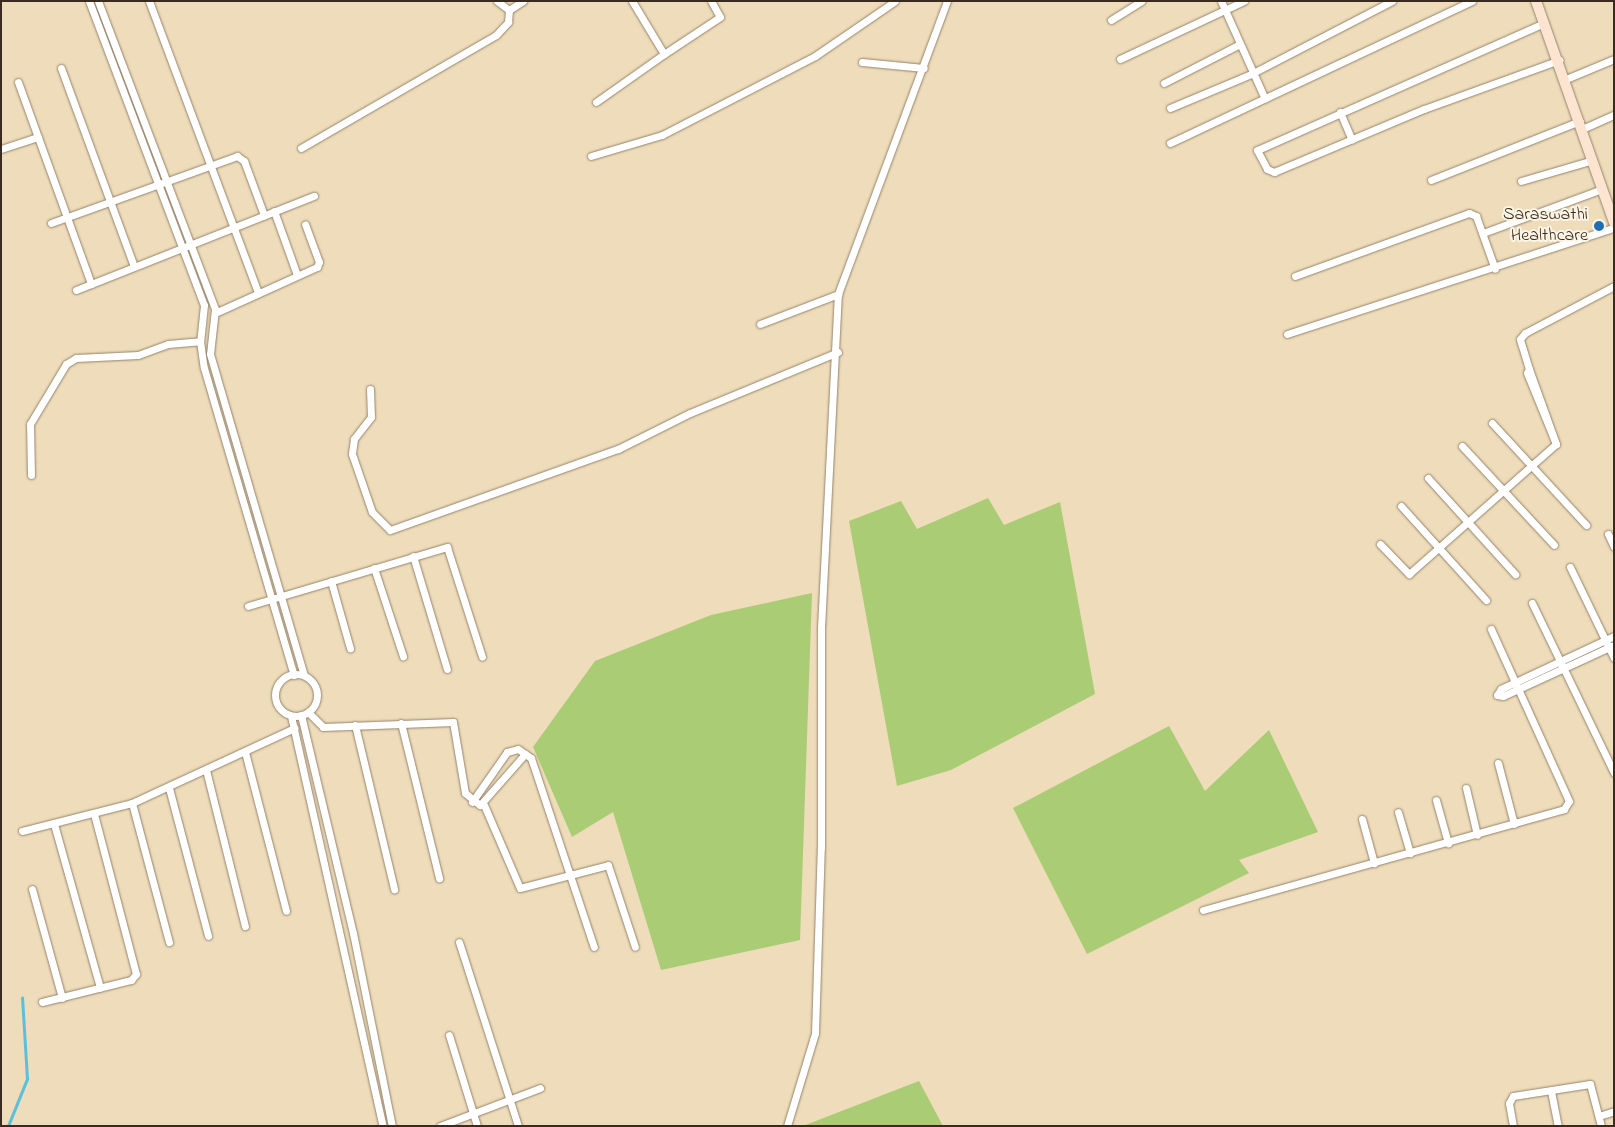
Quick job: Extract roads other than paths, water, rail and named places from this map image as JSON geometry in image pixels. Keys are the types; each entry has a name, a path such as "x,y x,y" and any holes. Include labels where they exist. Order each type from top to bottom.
{"street":[{"path":"89,1 185,244 215,313 210,354 304,676 316,692 304,714 353,933 392,1126"},
{"path":"98,1 161,182"},
{"path":"149,1 231,227 258,293"},
{"path":"497,1 509,10"},
{"path":"509,10 523,1"},
{"path":"632,1 664,54"},
{"path":"596,102 720,17 711,1"},
{"path":"591,156 662,135 815,56 895,1"},
{"path":"787,1126 814,1033 821,847 821,628 838,352 838,294 924,68 947,1"},
{"path":"1111,20 1142,1"},
{"path":"1221,1 1238,45 1264,99"},
{"path":"1120,59 1244,1"},
{"path":"1170,108 1251,74 1392,1"},
{"path":"1170,143 1472,1"},
{"path":"1536,1 1566,79 1599,190 1614,223"},
{"path":"301,148 496,36 508,22 509,10"},
{"path":"1544,23 1257,150 1267,169 1274,172 1424,109 1559,60"},
{"path":"1164,83 1238,45"},
{"path":"1566,79 1614,59"},
{"path":"862,62 924,68"},
{"path":"61,68 134,266"},
{"path":"18,82 91,284"},
{"path":"1340,112 1352,140"},
{"path":"1431,180 1581,125 1614,115"},
{"path":"1,149 38,137"},
{"path":"51,223 237,156 242,159 264,215"},
{"path":"1521,181 1590,162"},
{"path":"1483,233 1599,190"},
{"path":"76,290 185,244 314,196"},
{"path":"274,211 298,275"},
{"path":"1295,276 1469,212 1476,216 1495,269"},
{"path":"215,313 298,275 319,262 305,224"},
{"path":"1287,334 1495,269 1614,228"},
{"path":"185,244 204,305 200,341 206,375 294,675"},
{"path":"1380,544 1409,574 1556,444 1520,339 1525,333 1614,286"},
{"path":"760,324 838,294"},
{"path":"31,475 30,424 66,364 76,358 138,355 168,344 200,341"},
{"path":"370,389 372,418 354,439 352,454 372,512 390,530 618,449 690,413 838,352"},
{"path":"1492,423 1586,525"},
{"path":"1462,446 1554,545"},
{"path":"1428,478 1515,574"},
{"path":"1401,506 1486,600"},
{"path":"1608,534 1614,547"},
{"path":"248,606 413,556 450,548 482,657"},
{"path":"413,556 447,669"},
{"path":"1570,567 1609,644 1614,658"},
{"path":"374,568 403,656"},
{"path":"331,581 350,648"},
{"path":"1532,603 1614,773"},
{"path":"1203,910 1560,812 1569,801 1491,629"},
{"path":"1516,686 1609,644 1614,636"},
{"path":"304,676 294,675 281,681 275,692 277,704 291,716 383,1126"},
{"path":"291,716 304,714 320,726 401,723 455,724 465,793 472,802 484,805"},
{"path":"401,723 439,878"},
{"path":"355,725 394,889"},
{"path":"22,831 132,803 169,788 294,728"},
{"path":"472,802 507,752 518,749 525,754 534,765 594,947"},
{"path":"245,752 286,911"},
{"path":"484,805 525,754"},
{"path":"1498,763 1514,824"},
{"path":"206,770 245,926"},
{"path":"169,788 208,936"},
{"path":"1466,788 1477,834"},
{"path":"1436,800 1448,842"},
{"path":"132,803 169,942"},
{"path":"484,805 517,886 608,865 635,947"},
{"path":"1398,812 1410,853"},
{"path":"42,1002 131,980 136,974 94,814"},
{"path":"1362,819 1374,863"},
{"path":"54,824 100,988"},
{"path":"32,889 62,998"},
{"path":"459,942 518,1126"},
{"path":"449,1034 477,1126"},
{"path":"1513,1126 1508,1103 1513,1096 1590,1084 1601,1126"},
{"path":"440,1126 540,1088"},
{"path":"1551,1091 1558,1126"},
{"path":"1599,1116 1614,1111"}],"waterway":[{"path":"8,1126 27,1079 22,998"}],"place":[{"name":"Saraswathi Healthcare","path":"1599,226"}]}
